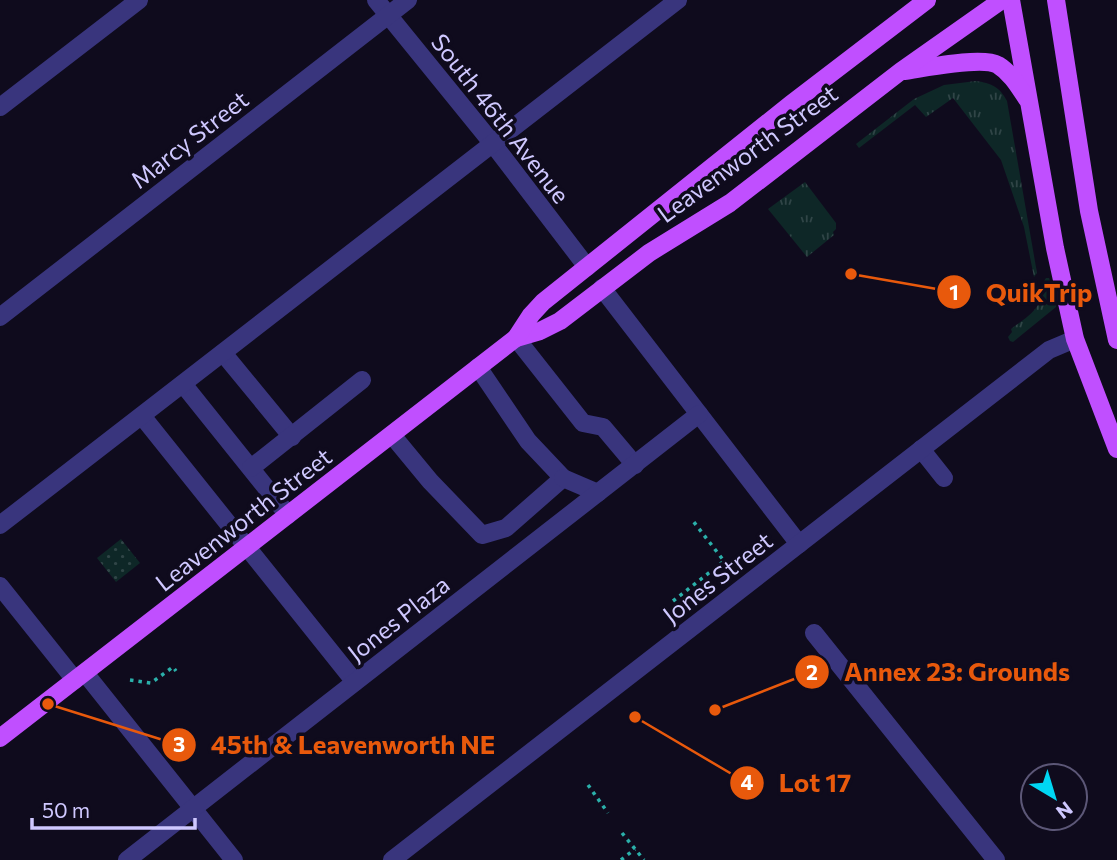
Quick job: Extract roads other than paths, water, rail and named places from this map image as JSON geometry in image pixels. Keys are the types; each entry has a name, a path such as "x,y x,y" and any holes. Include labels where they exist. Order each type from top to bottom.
{"main road":[{"name":"Leavenworth Street","path":"0,738 516,338 542,302 791,104 927,0"},
{"name":"Leavenworth Street","path":"516,338 540,331 559,321 649,253 730,203 901,71 1002,0"},
{"path":"1011,0 1055,248 1075,339 1117,449"},
{"path":"1056,0 1089,211 1116,334"},
{"path":"901,71 983,61 997,65 1008,74 1030,104"}],"street":[{"path":"0,107 139,0"},
{"name":"South 46th Avenue","path":"376,0 587,267"},
{"name":"Marcy Street","path":"0,317 408,0"},
{"path":"0,525 678,0"},
{"path":"602,288 799,544"},
{"path":"516,338 583,423 603,427 635,465"},
{"name":"Jones Street","path":"392,860 1049,350 1075,339"},
{"path":"223,353 292,437"},
{"path":"478,367 528,441 563,478 598,493"},
{"path":"251,468 362,380"},
{"path":"183,384 288,515"},
{"name":"Jones Plaza","path":"127,860 699,414"},
{"path":"142,415 355,682"},
{"path":"392,435 430,481 482,536 506,528 563,478"},
{"path":"921,449 944,478"},
{"path":"0,586 234,860"},
{"path":"814,633 996,860"}],"place":[{"name":"QuikTrip","path":"851,274"},
{"name":"45th & Leavenworth NE","path":"48,704"},
{"name":"Annex 23: Grounds","path":"715,710"},
{"name":"Lot 17","path":"635,717"}]}
